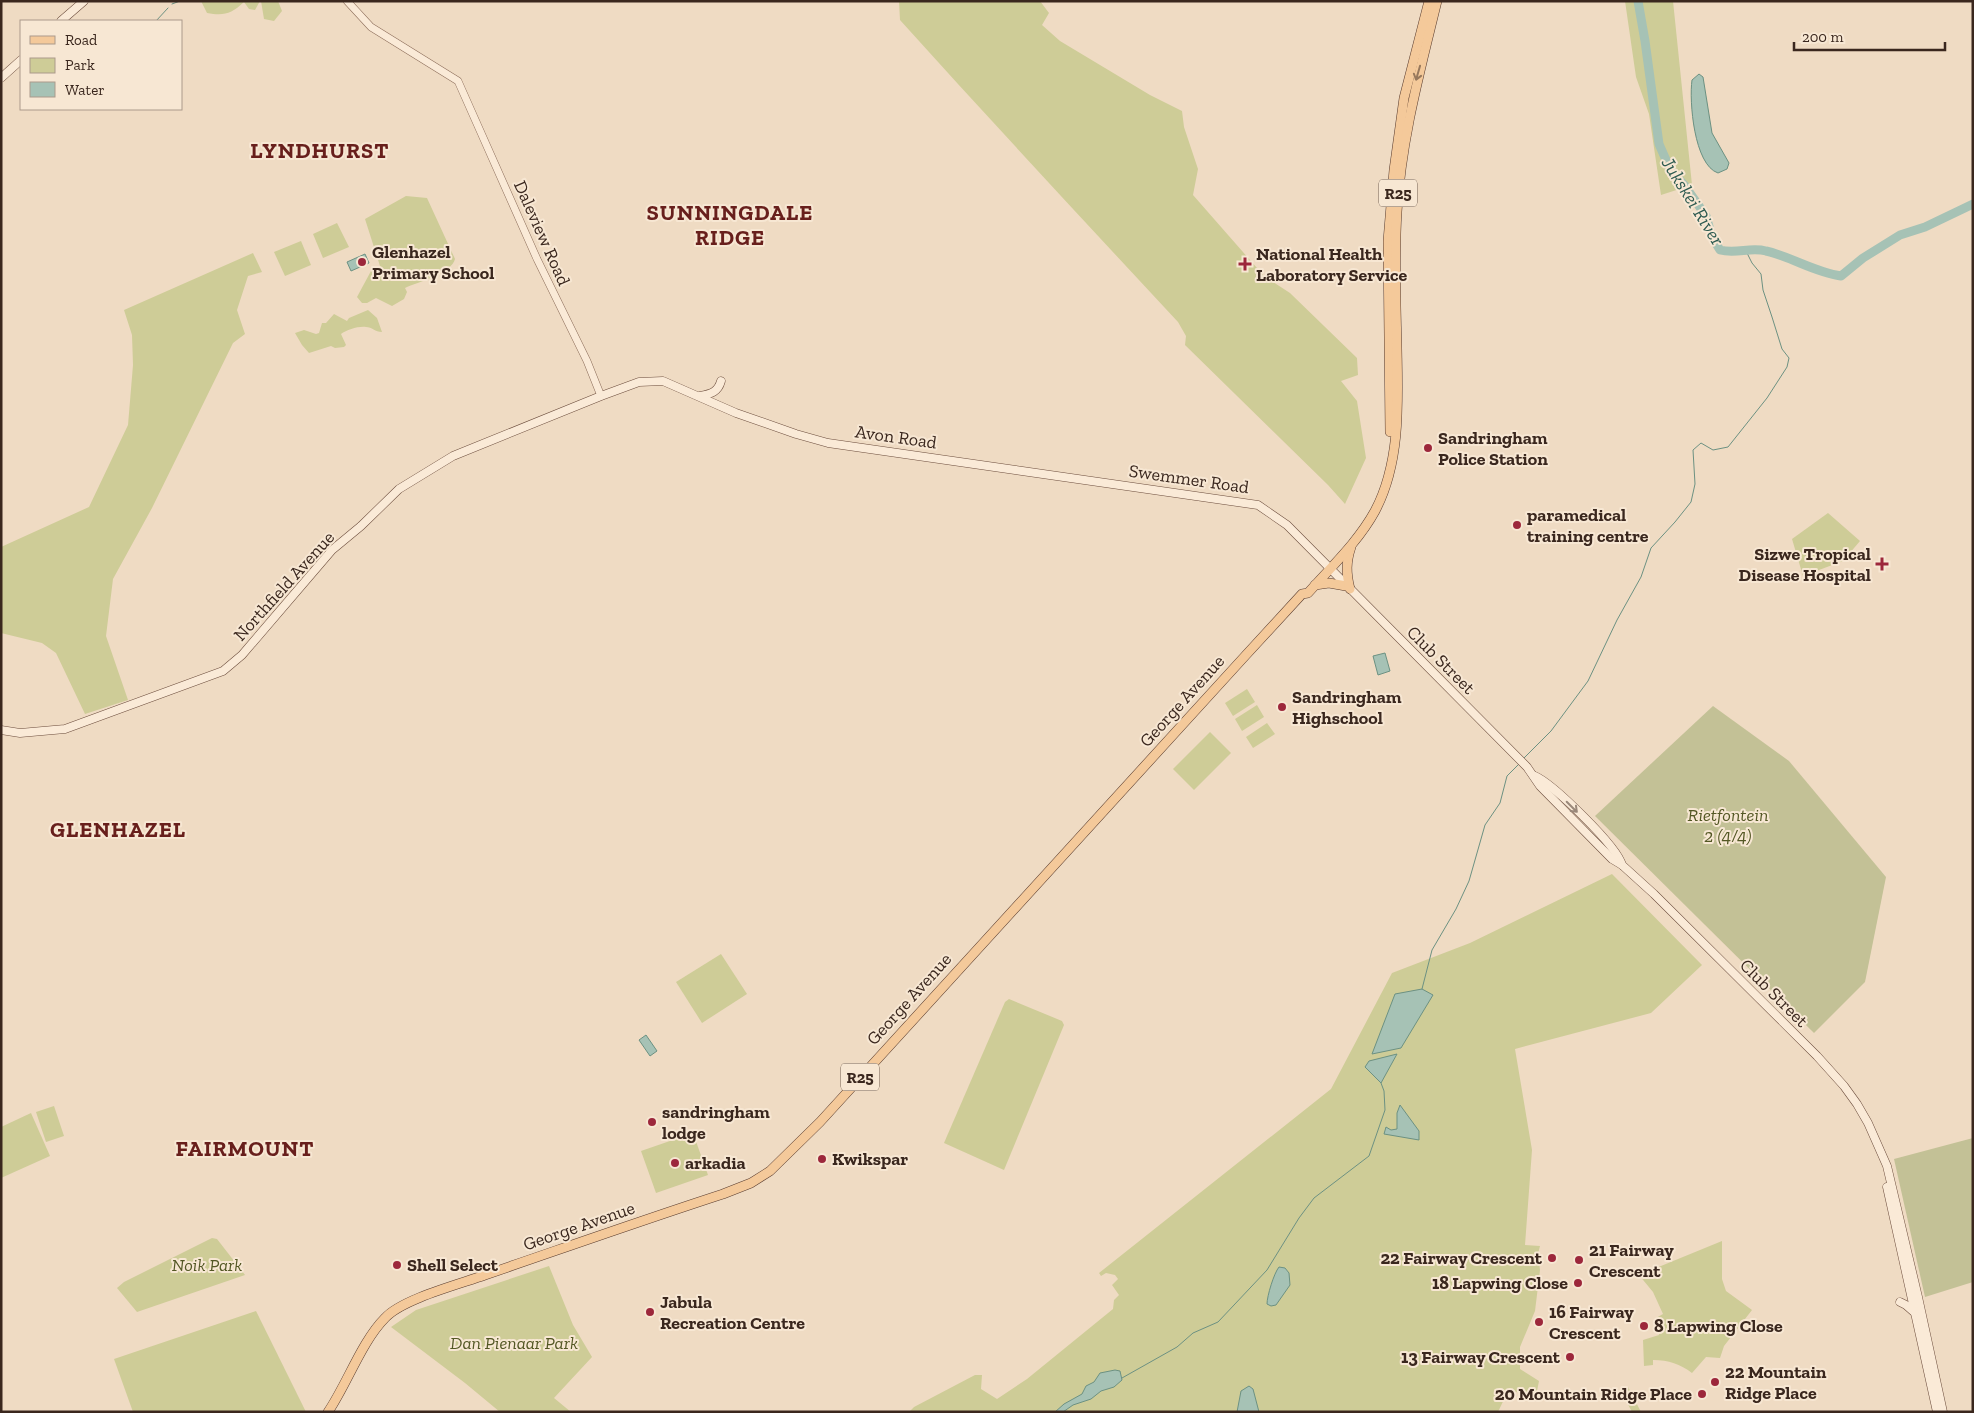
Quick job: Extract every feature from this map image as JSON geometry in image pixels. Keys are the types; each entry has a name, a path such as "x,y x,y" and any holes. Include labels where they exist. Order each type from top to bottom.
{"main road":[{"path":"63,20 84,1"},
{"name":"R25","path":"1328,566 1371,509 1379,489 1386,460 1391,406 1388,250 1390,210 1404,98 1429,1"},
{"name":"R25","path":"1328,566 1353,542 1375,511 1384,489 1394,445 1397,406 1395,281 1397,210 1408,118 1437,1"},
{"path":"1,72 20,55"},
{"path":"1,78 20,61"},
{"name":"Northfield Avenue","path":"1,730 20,732 65,729 223,671 242,655 332,550 400,489 453,456 639,382 653,380 666,382 736,413"},
{"path":"700,396 709,395 717,390 721,381"},
{"name":"Avon Road","path":"736,413 828,443 1055,475"},
{"name":"Swemmer Road","path":"1055,475 1258,505 1282,521 1328,566"},
{"path":"1315,585 1329,583 1348,587 1347,564 1353,542"},
{"name":"George Avenue","path":"1302,594 1308,593 1328,566"},
{"name":"George Avenue","path":"328,1412 371,1335 395,1309 485,1275 723,1194 751,1183 778,1165 820,1122 1302,594 1304,588 1328,566"},
{"name":"Club Street","path":"1328,566 1534,776 1554,789 1588,822 1617,855 1622,865 1660,900 1817,1056 1844,1086 1868,1124 1887,1166 1943,1412"},
{"name":"Club Street","path":"1884,1160 1883,1168 1894,1222 1937,1412"},
{"path":"1900,1302 1915,1314"}],"street":[{"name":"Daleview Road","path":"347,1 374,29 458,81 537,259 587,361 601,396"}],"green space":[{"path":"201,1 260,1 255,10 249,9 244,2 231,12 218,14 207,13"},
{"path":"261,1 278,1 282,11 274,21 264,19"},
{"path":"899,1 1040,1 1049,13 1042,25 1060,41 1150,95 1182,111 1184,127 1198,169 1193,195 1264,276 1290,293 1357,358 1358,375 1341,381 1357,401 1366,458 1345,504 1185,345 1186,336 1178,322 900,20"},
{"path":"1625,1 1673,1 1692,185 1661,195 1649,114 1636,77"},
{"path":"406,196 427,198 455,259 453,264 441,273 405,288 407,292 404,299 392,306 376,298 367,303 362,303 357,297 371,271 378,270 380,266 365,219"},
{"path":"337,223 349,247 323,258 313,234"},
{"path":"301,241 311,265 285,276 274,252"},
{"path":"253,253 262,272 248,276 237,310 245,334 233,343 152,508 113,579 106,636 128,700 85,714 56,653 42,643 1,633 1,547 89,507 128,425 133,365 132,335 124,310"},
{"path":"368,310 377,318 382,332 366,327 349,330 341,334 346,345 344,347 335,348 331,346 309,353 295,333 304,330 316,334 319,333 322,323 326,323 334,314 347,321 349,318"},
{"path":"1828,513 1860,541 1843,561 1803,576 1792,539"},
{"path":"1247,689 1255,702 1233,716 1225,703"},
{"path":"1257,705 1264,717 1242,731 1235,719"},
{"name":"Rietfontein 2 (4/4)","path":"1713,706 1789,761 1886,877 1865,982 1814,1033 1595,816"},
{"path":"1267,723 1275,734 1253,748 1246,737"},
{"path":"1210,732 1231,753 1194,790 1173,769"},
{"path":"1612,874 1702,965 1651,1013 1515,1049 1532,1150 1525,1245 1540,1246 1538,1254 1540,1270 1535,1311 1520,1347 1520,1369 1539,1381 1536,1396 1516,1392 1507,1393 1498,1412 909,1412 914,1407 975,1375 982,1375 981,1389 997,1399 1027,1379 1113,1309 1114,1300 1119,1295 1112,1285 1118,1279 1115,1275 1106,1273 1101,1276 1099,1273 1331,1089 1392,973 1470,943"},
{"path":"721,954 747,994 702,1023 676,982"},
{"path":"1009,999 1062,1021 1064,1025 1004,1170 944,1143 1005,1002"},
{"path":"54,1106 64,1136 46,1142 36,1112"},
{"path":"31,1113 50,1156 1,1178 1,1127"},
{"name":"arkadia","path":"693,1133 708,1175 656,1193 641,1151"},
{"path":"1973,1138 1973,1282 1925,1297 1894,1159"},
{"name":"Noik Park","path":"212,1238 217,1239 245,1275 137,1312 117,1288 124,1282"},
{"path":"1722,1241 1722,1279 1726,1291 1752,1310 1724,1346 1720,1358 1706,1357 1692,1373 1679,1365 1664,1361 1653,1360 1653,1365 1644,1366 1643,1340 1659,1335 1656,1318 1663,1314 1653,1292 1639,1275"},
{"name":"Dan Pienaar Park","path":"549,1266 573,1325 592,1357 554,1398 571,1412 500,1412 391,1327 416,1310"},
{"path":"256,1311 306,1412 133,1412 114,1359"},
{"path":"1628,1387 1641,1412 1632,1412 1621,1391"}],"water":[{"path":"1699,74 1703,77 1712,133 1729,163 1727,169 1718,173 1710,168 1703,158 1695,131 1691,90 1692,80"},
{"path":"365,254 369,263 351,271 347,262"},
{"path":"1385,653 1390,671 1378,675 1373,656"},
{"path":"1422,989 1433,995 1401,1048 1372,1054 1395,994"},
{"path":"646,1035 657,1051 650,1056 639,1040"},
{"path":"1397,1054 1381,1083 1365,1067 1369,1061"},
{"path":"1400,1105 1419,1131 1419,1140 1384,1134 1386,1127 1391,1130 1397,1129 1397,1113"},
{"path":"1279,1267 1285,1268 1289,1273 1290,1285 1276,1305 1271,1306 1267,1304 1268,1296"},
{"path":"1120,1371 1122,1380 1114,1387 1101,1391 1091,1399 1073,1405 1063,1412 1055,1412 1064,1404 1082,1394 1086,1386 1094,1382 1100,1373"},
{"path":"1249,1386 1253,1389 1259,1412 1237,1412 1241,1391"}],"waterway":[{"path":"172,4 180,1"},
{"name":"Jukskei River","path":"1638,1 1659,144 1670,169 1685,186 1706,216 1712,237 1720,250 1766,251 1841,276 1863,258 1900,235 1925,227 1973,204"},
{"path":"157,20 168,8"},
{"path":"1524,758 1551,731 1588,681 1617,620 1641,577 1651,548 1691,502 1695,484 1693,450 1701,443 1713,450 1728,447 1767,398 1787,367 1789,358 1782,349 1763,290 1761,274 1752,263 1746,251"},
{"path":"1422,989 1432,950 1456,909 1469,881 1485,825 1500,803 1507,776 1520,763"},
{"path":"1122,1378 1177,1347 1193,1333 1218,1322 1267,1270 1299,1218 1314,1198 1369,1156 1385,1110 1384,1091 1381,1083"}],"place":[{"name":"Glenhazel Primary School","path":"362,262"},
{"name":"National Health Laboratory Service","path":"1245,264"},
{"name":"Sandringham Police Station","path":"1428,448"},
{"name":"paramedical training centre","path":"1517,525"},
{"name":"Sizwe Tropical Disease Hospital","path":"1882,564"},
{"name":"Sandringham Highschool","path":"1282,707"},
{"name":"sandringham lodge","path":"652,1122"},
{"name":"Kwikspar","path":"822,1159"},
{"name":"arkadia","path":"675,1163"},
{"name":"22 Fairway Crescent","path":"1552,1258"},
{"name":"21 Fairway Crescent","path":"1579,1260"},
{"name":"Shell Select","path":"397,1265"},
{"name":"18 Lapwing Close","path":"1578,1283"},
{"name":"Jabula Recreation Centre","path":"650,1312"},
{"name":"16 Fairway Crescent","path":"1539,1322"},
{"name":"8 Lapwing Close","path":"1644,1326"},
{"name":"13 Fairway Crescent","path":"1570,1357"},
{"name":"22 Mountain Ridge Place","path":"1715,1382"},
{"name":"20 Mountain Ridge Place","path":"1702,1394"}],"district":[{"name":"LYNDHURST","path":"320,150"},
{"name":"SUNNINGDALE RIDGE","path":"730,224"},
{"name":"GLENHAZEL","path":"118,829"},
{"name":"FAIRMOUNT","path":"245,1148"}]}
